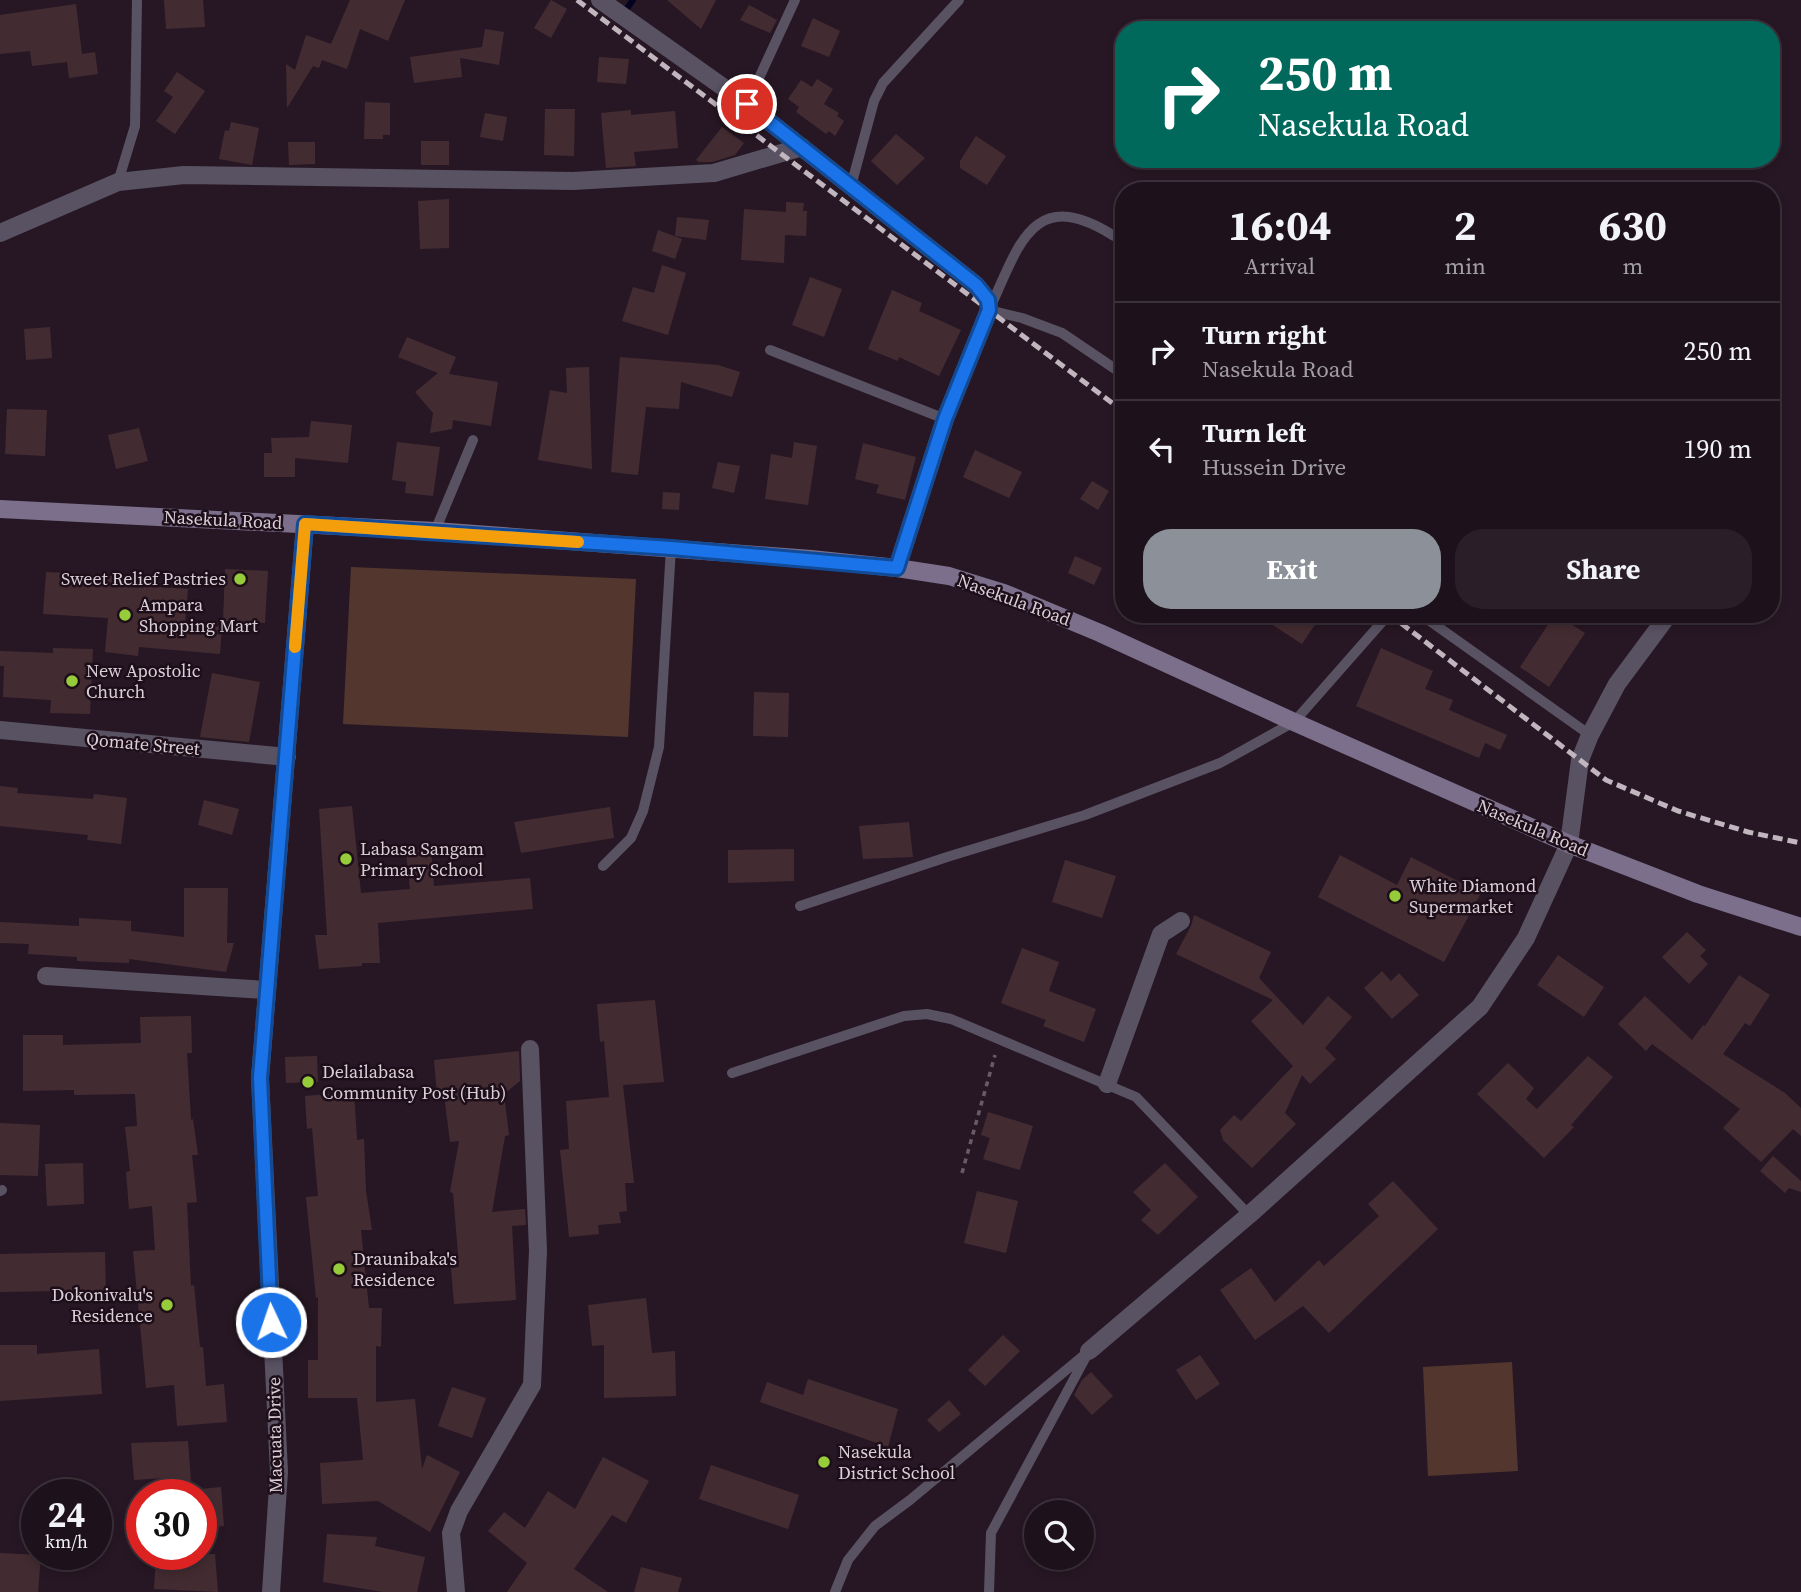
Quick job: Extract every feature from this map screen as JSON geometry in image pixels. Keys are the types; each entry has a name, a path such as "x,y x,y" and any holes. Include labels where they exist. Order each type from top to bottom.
{"main road":[{"name":"Nasekula Road","path":"0,509 435,531 671,548 897,568 949,576 1004,593 1100,633 1569,844 1698,894 1801,928"}],"street":[{"path":"600,0 747,104 976,285 988,300 989,310 945,419 897,568"},
{"path":"0,233 118,182 184,175 573,181 714,173 802,147"},
{"name":"Macuata Drive","path":"271,1592 279,1472 260,1078 305,524"},
{"path":"1089,1351 1249,1214 1480,1007 1526,937 1569,844 1580,760 1590,735 1617,684 1662,623"},
{"name":"Qomate Street","path":"0,730 287,757"},
{"path":"1107,1084 1161,934 1181,921"},
{"path":"46,976 266,990"},
{"path":"456,1592 451,1533 459,1511 532,1385 537,1251 530,1049"}],"lane":[{"path":"118,182 135,126 137,0"},
{"path":"747,104 795,0"},
{"path":"851,186 874,101 883,83 959,0"},
{"path":"1115,236 1092,222 1061,215 1036,223 1022,240 989,310 1022,318 1062,333 1115,369"},
{"path":"770,349 945,419"},
{"path":"435,531 473,440"},
{"path":"603,866 631,838 643,811 659,747 671,548"},
{"path":"800,906 1085,815 1220,762 1294,722 1381,623"},
{"path":"1433,623 1590,735"},
{"path":"732,1073 904,1016 928,1014 951,1019 1136,1097 1249,1214"},
{"path":"835,1592 848,1560 875,1526 911,1500 1089,1351"},
{"path":"989,1592 991,1533 1089,1351"}],"path":[{"path":"962,1173 990,1067 1001,1040"}],"shaded area":[{"path":"351,567 636,579 628,737 343,724"},
{"path":"1512,1362 1518,1471 1428,1476 1423,1367"}],"building":[{"path":"164,0 203,0 205,27 166,29"},
{"path":"350,0 405,0 388,41 360,29 347,69 322,60 319,68 313,66 287,108 286,64 295,70 306,35 331,44"},
{"path":"551,0 567,9 551,38 534,28"},
{"path":"667,0 716,0 701,29"},
{"path":"76,4 82,54 95,52 98,74 69,78 67,62 32,66 30,51 0,54 0,15"},
{"path":"749,5 777,20 770,33 740,20"},
{"path":"813,18 840,31 829,57 801,46"},
{"path":"485,29 504,32 499,65 460,58 462,77 414,83 410,57 482,47"},
{"path":"599,57 629,59 626,84 597,82"},
{"path":"177,72 205,91 175,134 156,121 173,97 164,91"},
{"path":"817,79 833,89 824,104 839,113 837,116 844,121 835,136 829,131 826,134 796,112 799,107 788,99 801,80 812,87"},
{"path":"365,102 390,103 390,135 383,135 383,139 364,139"},
{"path":"545,109 575,109 574,156 544,155"},
{"path":"631,110 631,115 675,111 678,148 634,152 636,166 606,168 601,113"},
{"path":"485,113 507,117 503,141 480,137"},
{"path":"231,122 259,128 252,165 219,159 225,130 229,131"},
{"path":"722,127 744,143 735,155 712,162 696,160"},
{"path":"896,134 925,158 897,185 871,161"},
{"path":"976,136 1006,156 987,185 960,168 960,161"},
{"path":"421,141 449,141 449,165 421,165"},
{"path":"288,142 315,142 315,164 289,165"},
{"path":"449,199 449,248 420,249 418,201"},
{"path":"786,202 804,203 803,211 807,211 806,236 785,235 784,263 741,260 744,209 786,212"},
{"path":"677,217 709,220 706,240 675,236"},
{"path":"658,230 682,239 675,259 652,251"},
{"path":"662,265 686,273 668,335 622,321 633,287 654,293"},
{"path":"810,277 842,289 824,337 792,325"},
{"path":"892,290 922,303 919,311 961,330 939,376 899,357 898,361 868,349"},
{"path":"50,327 52,358 26,360 24,329"},
{"path":"407,337 456,357 449,374 498,382 491,426 453,420 452,429 430,433 433,413 415,392 438,373 398,357"},
{"path":"620,357 718,365 740,372 732,397 681,382 679,409 646,407 638,475 611,472"},
{"path":"589,367 592,469 538,460 550,390 567,393 566,368"},
{"path":"7,409 47,410 45,456 5,454"},
{"path":"311,421 352,425 348,463 295,458 295,477 264,477 264,453 272,453 271,438 309,437"},
{"path":"139,428 148,461 116,469 108,435"},
{"path":"397,442 440,447 433,496 405,493 406,482 392,480"},
{"path":"794,442 817,446 808,505 765,499 771,454 792,458"},
{"path":"863,443 916,457 905,500 876,493 879,485 855,479"},
{"path":"975,450 1022,472 1009,498 963,477"},
{"path":"718,462 740,466 734,493 712,488"},
{"path":"1092,481 1109,491 1098,510 1080,499"},
{"path":"663,492 680,493 679,510 662,509"},
{"path":"1075,556 1102,568 1094,585 1068,573"},
{"path":"225,569 268,571 265,623 223,621"},
{"path":"46,572 145,577 145,586 188,589 185,624 222,627 220,654 139,647 138,656 105,652 108,618 43,614"},
{"path":"1270,623 1316,623 1302,644"},
{"path":"1549,623 1569,623 1585,633 1549,687 1520,667"},
{"path":"53,648 93,649 90,714 50,713 51,700 3,697 4,666 0,666 0,651 53,653"},
{"path":"1381,648 1433,671 1425,689 1453,700 1449,710 1507,735 1500,750 1485,743 1479,758 1356,706"},
{"path":"212,673 260,682 249,742 200,737"},
{"path":"754,692 789,693 788,737 753,736"},
{"path":"0,786 18,788 17,793 93,799 94,794 127,798 121,844 87,840 88,835 0,826"},
{"path":"204,800 239,809 232,835 198,825"},
{"path":"352,806 361,893 410,889 406,852 431,849 434,886 530,878 533,909 378,923 380,963 319,969 315,935 327,935 319,809"},
{"path":"610,807 614,838 521,853 514,822"},
{"path":"909,822 913,857 863,859 859,826"},
{"path":"794,849 794,881 728,883 728,850"},
{"path":"1340,855 1397,885 1411,857 1481,893 1444,962 1318,897"},
{"path":"1065,860 1116,876 1102,918 1052,902"},
{"path":"184,888 228,888 227,943 234,943 226,972 129,959 129,963 77,961 77,957 28,954 29,944 0,943 0,922 79,926 79,918 131,921 131,931 184,937"},
{"path":"1194,915 1271,952 1259,978 1303,1025 1328,996 1352,1017 1325,1048 1336,1059 1310,1084 1302,1075 1285,1113 1296,1124 1252,1168 1223,1140 1220,1130 1234,1115 1241,1121 1293,1066 1251,1021 1273,1000 1176,954"},
{"path":"1687,932 1706,950 1700,956 1708,964 1689,984 1662,957"},
{"path":"1022,948 1059,962 1049,991 1096,1009 1084,1042 1043,1026 1046,1020 1001,1003"},
{"path":"1558,955 1604,987 1584,1017 1537,985"},
{"path":"1382,971 1391,981 1399,973 1419,995 1392,1019 1364,988"},
{"path":"1739,975 1770,995 1750,1026 1745,1023 1723,1054 1785,1093 1801,1108 1801,1136 1793,1129 1761,1162 1723,1128 1740,1109 1652,1044 1646,1051 1618,1024 1645,996 1692,1040 1703,1025 1705,1026"},
{"path":"655,1000 664,1082 623,1085 634,1183 625,1183 627,1211 619,1212 621,1223 598,1225 599,1234 569,1237 560,1150 569,1149 566,1101 609,1097 604,1041 600,1042 597,1004"},
{"path":"191,1016 192,1053 187,1053 191,1120 193,1119 198,1155 192,1155 197,1202 187,1203 191,1286 194,1285 206,1386 224,1384 227,1422 177,1426 174,1385 146,1388 133,1251 155,1250 152,1206 129,1209 126,1172 130,1171 125,1127 137,1126 135,1094 74,1095 74,1090 23,1091 23,1035 63,1035 63,1045 141,1043 140,1017"},
{"path":"519,1051 520,1081 504,1094 509,1135 505,1136 492,1212 525,1209 526,1225 512,1226 516,1300 454,1304 451,1268 459,1267 453,1193 450,1192 459,1141 450,1142 444,1095 437,1095 434,1060"},
{"path":"317,1056 318,1082 286,1083 285,1057"},
{"path":"1588,1056 1613,1077 1571,1125 1574,1127 1544,1158 1477,1094 1508,1063 1534,1088 1526,1099 1537,1109"},
{"path":"354,1092 357,1140 364,1139 366,1191 372,1230 361,1230 369,1308 382,1308 381,1347 376,1346 376,1402 415,1399 422,1469 427,1455 460,1472 430,1532 378,1501 322,1504 320,1463 363,1460 357,1398 308,1398 308,1360 318,1360 318,1297 316,1298 306,1197 318,1196 312,1128 307,1129 305,1096"},
{"path":"988,1112 1033,1126 1020,1170 983,1159 990,1138 981,1135"},
{"path":"0,1123 40,1125 38,1176 0,1175"},
{"path":"1773,1156 1801,1181 1801,1192 1789,1188 1785,1193 1760,1171"},
{"path":"83,1163 84,1204 47,1206 45,1164"},
{"path":"1165,1163 1198,1197 1158,1235 1141,1220 1151,1210 1133,1192"},
{"path":"1393,1181 1438,1229 1329,1333 1303,1306 1255,1340 1220,1290 1251,1268 1275,1302 1319,1260 1324,1266 1379,1216 1368,1204"},
{"path":"977,1191 1018,1201 1006,1253 964,1243"},
{"path":"105,1252 106,1296 60,1297 60,1291 0,1292 0,1254"},
{"path":"646,1298 652,1353 675,1351 676,1396 604,1398 604,1345 592,1346 588,1305"},
{"path":"1003,1335 1020,1351 985,1386 968,1370"},
{"path":"0,1345 37,1345 37,1354 99,1349 102,1394 0,1401"},
{"path":"1200,1355 1220,1384 1196,1400 1176,1370"},
{"path":"1091,1372 1113,1396 1092,1415 1074,1395 1082,1380"},
{"path":"808,1379 898,1409 888,1447 760,1402 767,1382 803,1395"},
{"path":"452,1387 486,1398 472,1438 438,1426"},
{"path":"949,1400 961,1414 939,1432 927,1420"},
{"path":"188,1441 191,1479 134,1479 131,1443"},
{"path":"603,1457 649,1481 626,1523 612,1515 574,1569 608,1592 507,1592 527,1563 488,1531 504,1512 525,1528 548,1491 575,1509"},
{"path":"711,1465 799,1495 788,1529 699,1499"},
{"path":"217,1487 221,1487 224,1526 217,1527"},
{"path":"327,1534 377,1537 375,1546 425,1557 417,1592 383,1592 323,1582"},
{"path":"0,1553 21,1554 21,1570 40,1570 38,1592 0,1592"},
{"path":"641,1567 682,1578 678,1592 634,1592"},
{"path":"155,1570 216,1570 218,1592 154,1589"}],"waterway":[{"path":"623,14 633,0"}],"railway":[{"path":"577,0 1115,405"},
{"path":"1401,623 1606,780 1678,811 1748,832 1801,843"}],"slow traffic":[{"path":"295,647 305,524 578,542"}],"place":[{"name":"Sweet Relief Pastries","path":"240,579"},
{"name":"Ampara Shopping Mart","path":"125,615"},
{"name":"New Apostolic Church","path":"72,681"},
{"name":"Labasa Sangam Primary School","path":"346,859"},
{"name":"White Diamond Supermarket","path":"1395,896"},
{"name":"Delailabasa Community Post (Hub)","path":"308,1082"},
{"name":"Draunibaka's Residence","path":"339,1269"},
{"name":"Dokonivalu's Residence","path":"167,1305"},
{"name":"Nasekula District School","path":"824,1462"}],"route":[{"path":"271,1322 260,1078 305,524 671,548 897,568 945,419 989,310 988,300 976,285 747,104"}]}
